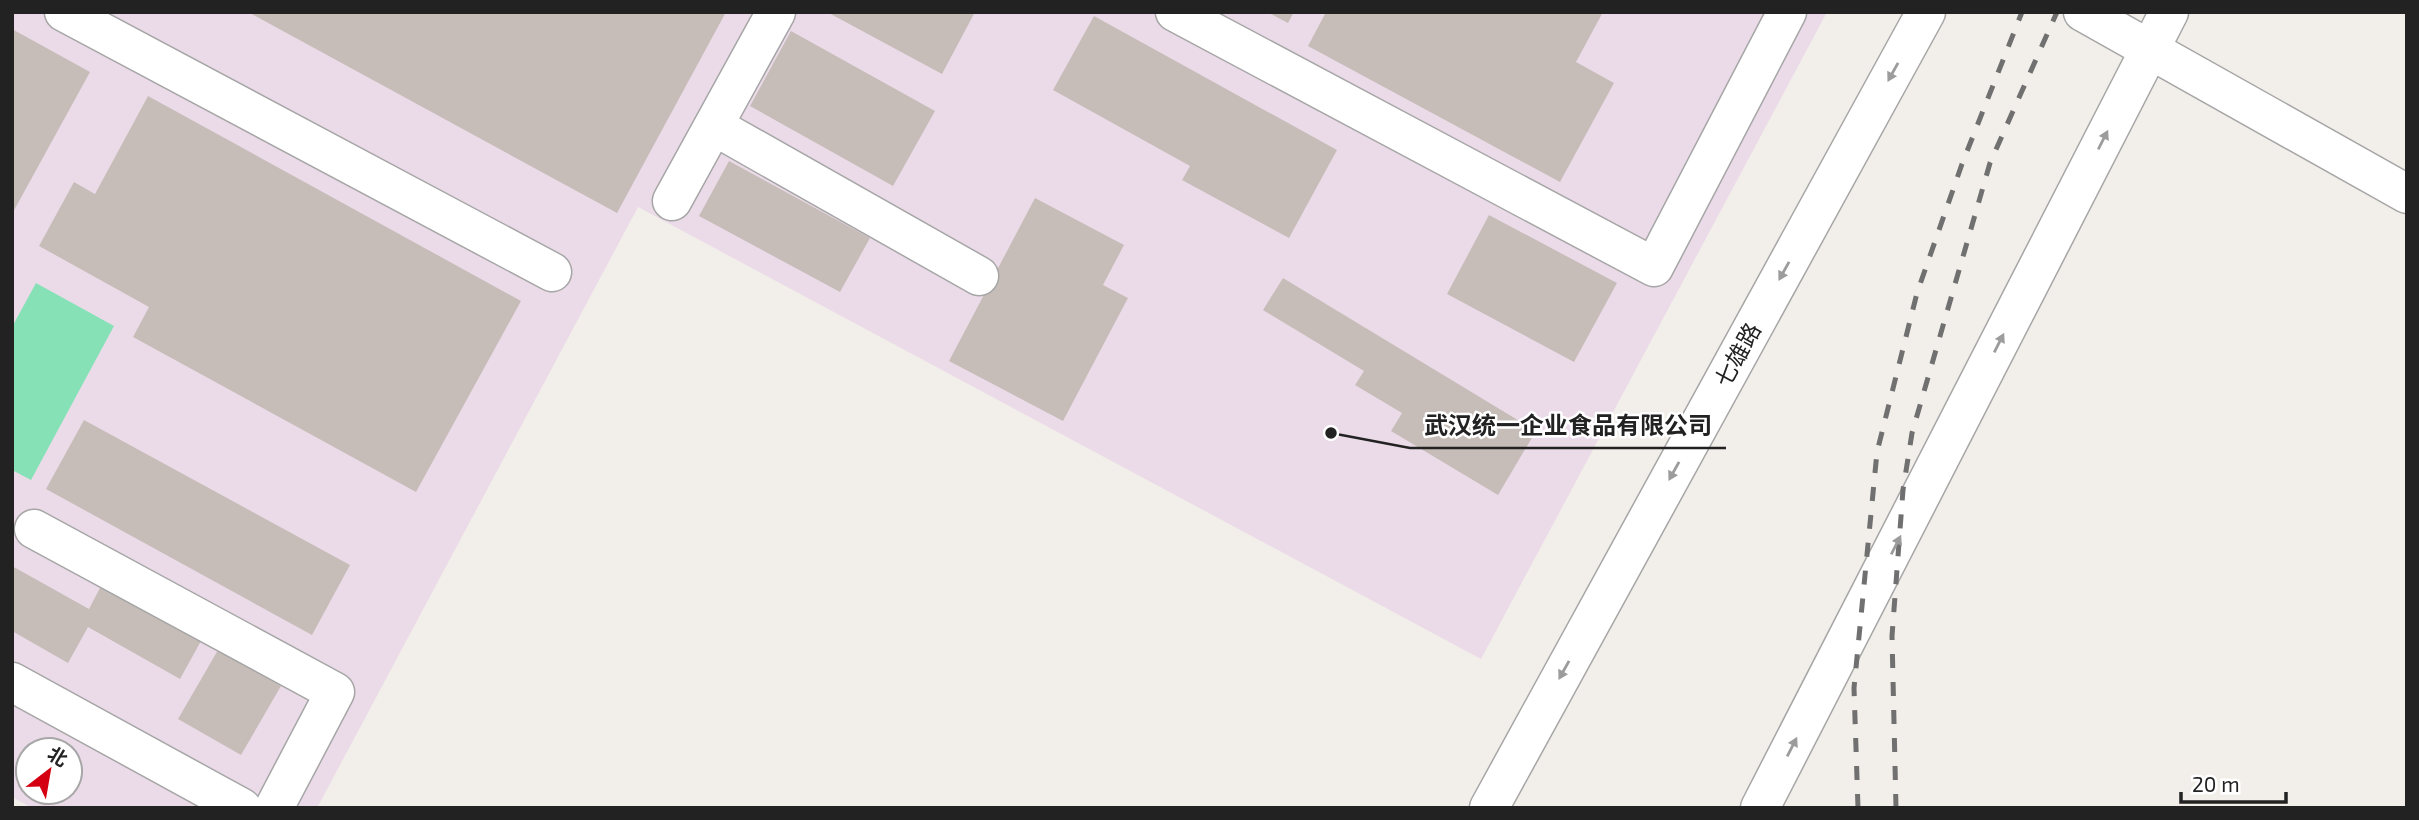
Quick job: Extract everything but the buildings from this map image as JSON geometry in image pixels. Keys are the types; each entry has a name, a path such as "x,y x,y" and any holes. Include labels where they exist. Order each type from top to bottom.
{"street":[{"path":"64,12 552,272"},
{"path":"672,201 776,12"},
{"path":"1175,12 1654,267 1787,12"},
{"name":"七雄路","path":"1489,808 1926,12"},
{"path":"2083,12 2407,194"},
{"path":"1760,808 2169,12"},
{"path":"714,126 979,276"},
{"path":"34,528 335,692 274,808"},
{"path":"12,682 242,808"}],"shaded area":[{"path":"12,12 1827,12 1481,659 638,207 317,808 28,806 84,806 84,736 14,736 14,798"}],"green space":[{"path":"36,283 114,326 31,480 12,470 12,327"}],"railway":[{"path":"1858,808 1854,688 1877,452 1917,293 1962,164 2022,12"},
{"path":"1896,808 1892,636 1903,490 1912,433 1990,163 2057,12"}],"place":[{"name":"武汉统一企业食品有限公司","path":"1331,433"}]}
